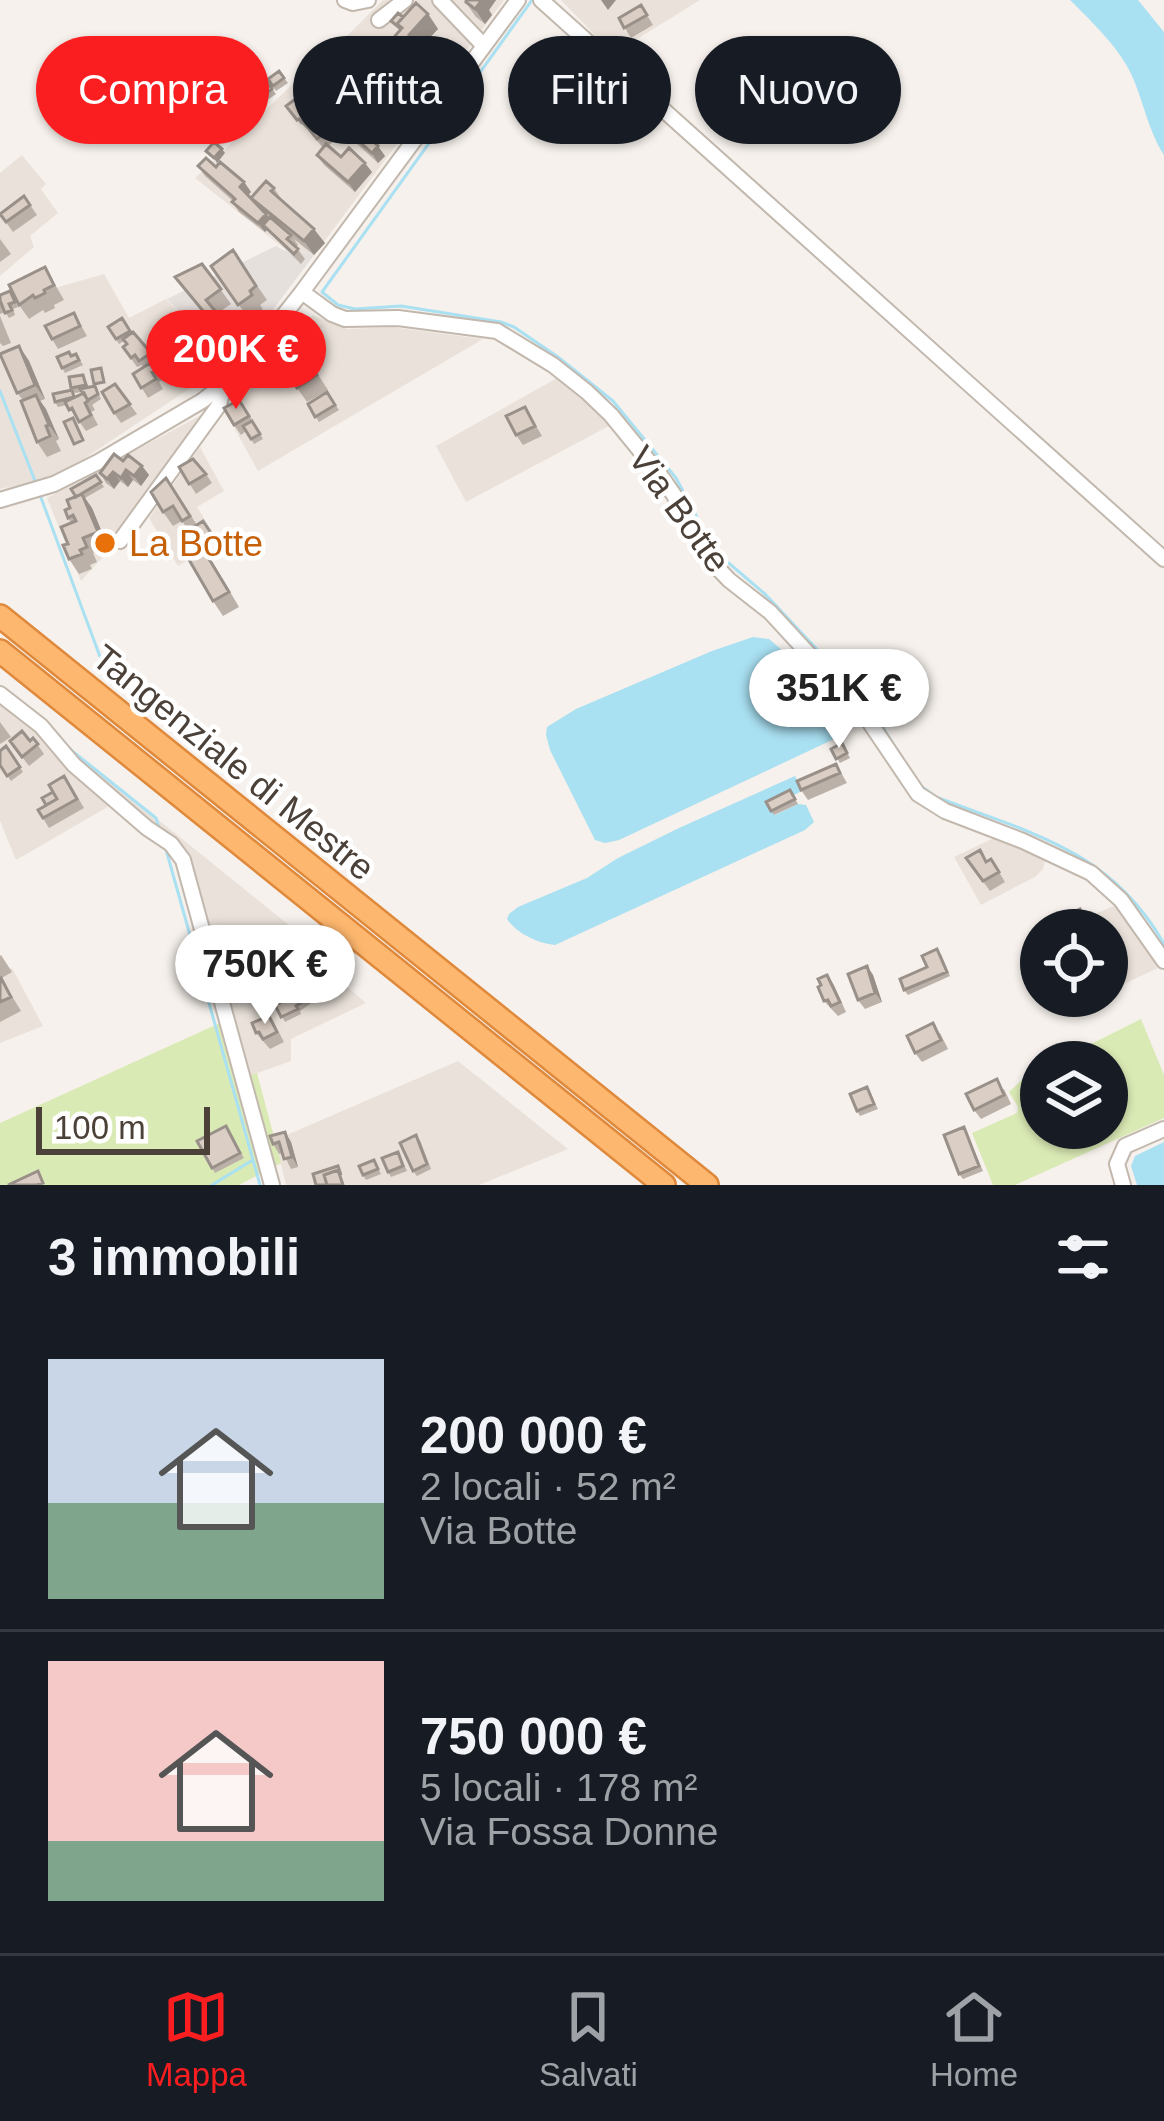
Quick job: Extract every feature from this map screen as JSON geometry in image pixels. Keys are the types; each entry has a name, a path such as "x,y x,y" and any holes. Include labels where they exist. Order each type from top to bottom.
{"highway":[{"name":"Tangenziale di Mestre","path":"0,616 707,1185"},
{"name":"Tangenziale di Mestre","path":"0,651 664,1185"}],"street":[{"path":"345,0 368,0"},
{"path":"379,20 405,0"},
{"path":"440,0 474,36"},
{"path":"484,46 518,0"},
{"path":"541,0 1164,559"},
{"path":"0,500 39,489 120,449 217,391 245,365 411,144"},
{"name":"Via Botte","path":"302,292 345,319 398,318 497,331 587,392 660,476 712,562 770,612 864,714 918,794 945,811 1091,873 1121,900 1164,961"},
{"path":"120,542 219,405 217,391"},
{"path":"0,694 28,715 74,765 171,844 182,860 272,1185"},
{"path":"1123,1185 1117,1164 1125,1146 1164,1129"}],"shaded area":[{"path":"383,0 504,0 477,36 347,36"},
{"path":"561,0 700,0 642,36 596,36"},
{"path":"293,84 293,144 397,144 315,254 286,250 195,178 230,144 269,144 269,107"},
{"path":"22,155 46,184 41,189 58,213 30,236 34,247 0,276 0,173"},
{"path":"276,246 315,254 228,363 167,299"},
{"path":"104,274 129,318 166,299 228,363 82,460 47,479 0,489 0,296 6,302"},
{"path":"313,315 347,329 391,327 483,339 258,471 226,413 279,344"},
{"path":"557,378 609,426 466,502 436,446"},
{"path":"205,413 111,548 81,581 47,498"},
{"path":"200,447 224,491 197,507 218,541 178,566 149,518"},
{"path":"0,692 300,934 366,1003 291,1039 291,1061 241,1079 178,857 111,805 16,860 0,821"},
{"path":"996,837 1046,859 1035,877 981,905 954,857"},
{"path":"1128,923 1158,968 1128,982"},
{"path":"12,968 43,1026 0,1043 0,973"},
{"path":"458,1061 568,1149 479,1185 286,1185 275,1140"}],"green space":[{"path":"1141,1019 1164,1075 1164,1118 1128,1134 1128,1041 1097,1041"},
{"path":"222,1022 242,1078 257,1073 281,1163 239,1185 0,1185 0,1123"},
{"path":"1020,1082 1020,1149 1095,1149 1015,1185 993,1185 972,1133 1017,1113 1009,1092"}],"water":[{"path":"1070,0 1138,0 1164,32 1164,155 1127,66"},
{"path":"753,637 769,639 788,655 847,733 619,840 595,840 550,750 547,727 576,709"},
{"path":"795,776 800,792 771,806 775,815 806,805 814,822 805,830 555,945 528,937 507,919 518,907"},
{"path":"1164,1142 1164,1185 1137,1185 1131,1166 1135,1156"}],"building":[{"path":"416,3 428,14 410,36 395,36 402,28 397,24"},
{"path":"641,5 647,15 624,28 619,18"},
{"path":"279,71 284,78 273,86 269,78"},
{"path":"212,144 222,149 214,158 206,151"},
{"path":"326,144 341,157 349,148 365,163 348,182 317,155"},
{"path":"206,158 216,167 220,162 244,182 240,187 266,214 258,223 198,166"},
{"path":"266,181 314,229 304,241 251,198"},
{"path":"24,196 30,205 6,222 0,214"},
{"path":"270,217 291,235 287,239 298,249 294,254 263,225"},
{"path":"233,250 256,286 238,305 211,266"},
{"path":"202,264 221,289 206,300 221,318 213,323 175,277"},
{"path":"45,267 54,285 19,305 9,285"},
{"path":"10,291 15,302 5,313 0,295"},
{"path":"74,313 80,326 52,339 45,326"},
{"path":"122,318 130,331 116,339 108,327"},
{"path":"133,332 151,353 139,361 123,347 127,344 123,339"},
{"path":"19,346 35,385 17,393 0,354"},
{"path":"69,352 79,360 62,368 57,357"},
{"path":"304,353 317,375 297,388 283,365"},
{"path":"150,363 156,379 141,388 133,374"},
{"path":"101,368 104,382 94,384 91,370"},
{"path":"83,375 86,385 71,388 69,377"},
{"path":"115,384 130,404 114,413 102,392"},
{"path":"95,386 98,394 88,400 80,389"},
{"path":"72,390 74,397 55,402 53,394"},
{"path":"327,392 335,405 315,417 308,404"},
{"path":"84,393 91,415 79,422 65,402"},
{"path":"36,395 50,436 37,442 21,401"},
{"path":"239,400 249,416 234,425 224,408"},
{"path":"525,407 535,426 516,435 506,416"},
{"path":"73,418 83,440 74,444 64,422"},
{"path":"252,421 260,434 251,439 243,426"},
{"path":"114,454 123,461 128,455 142,466 134,476 126,470 121,478 113,472 107,479 100,473"},
{"path":"193,459 206,474 189,484 179,467"},
{"path":"96,475 101,482 76,497 71,489"},
{"path":"166,478 190,516 182,521 173,506 163,512 151,492"},
{"path":"82,494 98,532 83,538 87,547 69,559 61,527 76,521 73,515 68,518 67,500"},
{"path":"203,521 211,533 196,542 189,530"},
{"path":"203,549 229,592 213,601 188,558"},
{"path":"22,731 38,744 22,757 10,741"},
{"path":"842,743 847,753 836,759 831,749"},
{"path":"6,746 20,767 7,776 0,765 0,751"},
{"path":"836,764 840,773 801,790 797,781"},
{"path":"64,776 77,799 43,818 38,810 57,799 49,785"},
{"path":"790,790 795,799 771,811 766,802"},
{"path":"53,792 57,799 46,805 42,798"},
{"path":"980,850 999,872 983,881 966,858"},
{"path":"252,940 256,960 241,965 237,945"},
{"path":"937,949 947,972 904,990 900,979 927,967 922,956"},
{"path":"867,966 875,993 858,1000 848,974"},
{"path":"269,967 273,981 284,977 288,989 268,997 259,970"},
{"path":"827,975 840,1002 831,1006 818,987 818,979"},
{"path":"0,979 11,997 0,1002"},
{"path":"307,989 311,996 281,1017 275,1005"},
{"path":"269,1016 277,1032 263,1039 252,1023"},
{"path":"933,1023 941,1040 915,1053 907,1036"},
{"path":"997,1079 1004,1095 974,1110 966,1094"},
{"path":"867,1087 874,1104 857,1111 850,1094"},
{"path":"226,1126 240,1153 212,1168 197,1141"},
{"path":"964,1127 979,1166 959,1174 944,1135"},
{"path":"285,1132 292,1157 284,1159 279,1142 273,1144 270,1136"},
{"path":"416,1135 427,1164 413,1171 400,1143"},
{"path":"398,1152 403,1166 388,1172 382,1158"},
{"path":"374,1160 378,1169 363,1175 359,1166"},
{"path":"338,1166 341,1175 338,1170 324,1175 327,1185 316,1185 313,1174"},
{"path":"338,1170 343,1185 327,1185 324,1175"},
{"path":"38,1171 43,1183 8,1185"}],"waterway":[{"path":"532,0 322,292 338,305 355,309 401,306 501,322 558,357 613,401 676,478 724,559 766,595 869,705 909,769"},
{"path":"0,391 37,486"},
{"path":"40,495 102,662"},
{"path":"66,746 156,818 160,831"},
{"path":"921,786 936,797 1035,835 1093,866 1143,912 1164,944"},
{"path":"165,846 260,1185"},
{"path":"212,1185 251,1161"}],"place":[{"name":"La Botte","path":"105,543"}]}
